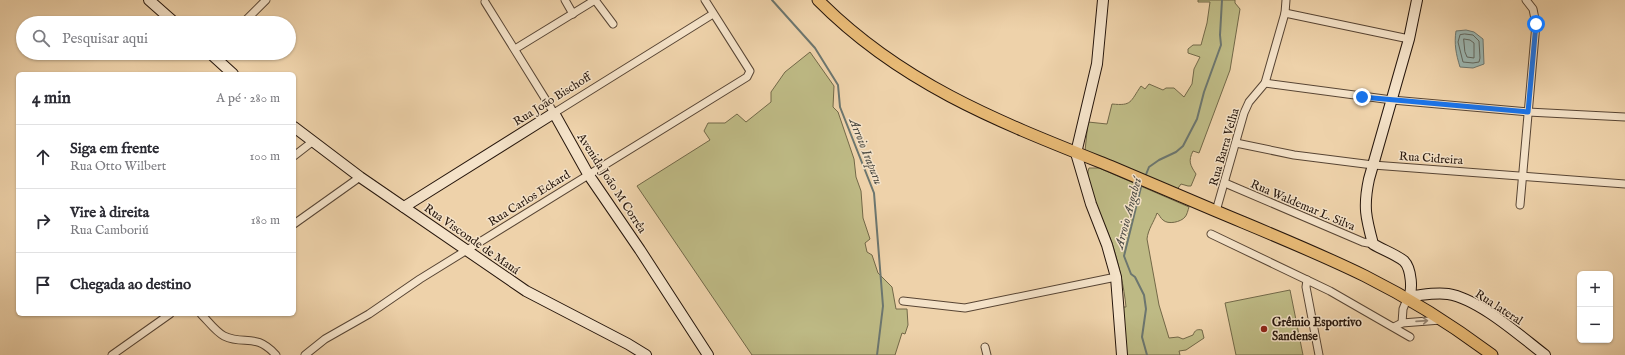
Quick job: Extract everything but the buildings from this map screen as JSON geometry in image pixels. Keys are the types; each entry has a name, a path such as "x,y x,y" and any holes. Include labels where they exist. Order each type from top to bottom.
{"main road":[{"path":"818,0 830,13 894,64 926,84 973,109 1335,261 1409,298 1492,355"}],"street":[{"path":"149,0 167,16"},
{"path":"250,16 266,0"},
{"path":"564,0 573,14"},
{"path":"514,49 595,0 613,24"},
{"path":"705,0 713,14"},
{"path":"1103,0 1097,64 1076,153 1107,245 1116,277 1122,355"},
{"name":"Rua Barra Velha","path":"1216,211 1244,113 1249,102 1265,83 1285,14 1286,0"},
{"path":"1402,322 1403,312 1409,298 1411,283 1405,262 1374,244 1365,208 1365,197 1409,39 1417,0"},
{"path":"1520,205 1536,24 1533,9 1526,0"},
{"name":"Avenida João M Corrêa","path":"486,2 554,113 588,174 640,250 708,355"},
{"name":"Rua Carlos Eckard","path":"305,355 324,339 370,314 420,279 747,77 750,71 713,14"},
{"name":"Rua João Bischoff","path":"404,207 713,14"},
{"path":"1285,14 1409,39"},
{"path":"218,60 231,72"},
{"path":"1265,83 1392,100 1528,112 1625,117"},
{"name":"Rua Visconde de Mauá","path":"296,129 312,142 466,251 526,291 628,344 646,355"},
{"path":"296,154 312,142"},
{"name":"Rua Cidreira","path":"1236,143 1294,155 1373,165 1625,184"},
{"path":"296,223 360,176"},
{"name":"Rua Waldemar L. Silva","path":"1225,183 1363,242 1374,244"},
{"path":"1211,234 1330,290 1410,337"},
{"path":"903,301 965,308 1116,277"},
{"path":"1307,280 1306,287 1319,355"},
{"name":"Rua lateral","path":"1409,298 1439,293 1463,299 1474,304 1507,326 1545,355"},
{"path":"112,355 167,316"},
{"path":"203,316 224,336 236,339 254,340 263,344 276,355"},
{"path":"1394,327 1402,322 1442,320"},
{"path":"985,347 987,355"}],"shaded area":[{"path":"1198,0 1235,0 1235,3 1240,9 1230,70 1199,153 1193,151 1190,160 1196,174 1191,186 1181,184 1176,191 1085,151 1088,122 1107,124 1112,104 1123,104 1130,102 1141,86 1145,89 1149,84 1163,90 1166,88 1174,88 1184,97 1192,84 1194,69 1200,57 1188,53 1188,49 1193,45 1201,45 1207,23 1210,2 1198,2"},
{"path":"810,52 834,86 833,107 838,112 854,159 856,177 861,191 863,218 870,239 865,243 867,252 872,255 878,273 892,287 896,309 907,309 908,325 905,334 902,333 895,355 752,355 637,186 710,140 704,131 708,123 725,123 737,114 746,122 771,102 771,92 785,72"},
{"path":"1089,168 1099,168 1189,207 1185,217 1174,222 1165,222 1157,213 1147,239 1159,305 1169,338 1178,337 1183,339 1193,335 1196,330 1202,330 1204,338 1186,350 1179,351 1180,355 1126,355 1122,307 1126,307 1123,284 1113,246 1096,207 1089,185"},
{"name":"Grêmio Esportivo Sandense","path":"1290,290 1303,355 1236,355 1225,303"}],"water":[{"path":"1466,30 1474,32 1483,39 1484,64 1473,68 1460,67 1456,53 1456,31"}],"waterway":[{"name":"Arroio Irapuru","path":"772,0 815,48 838,85 840,107 874,193 883,306 877,355"},
{"name":"Arroio Angabeí","path":"1145,177 1149,167 1159,160 1176,152 1183,146 1197,119 1204,92 1221,45 1220,35 1222,0"},
{"name":"Arroio Angabeí","path":"1142,183 1124,256 1131,274 1135,277 1144,295 1146,309 1142,337 1147,355"}],"place":[{"name":"Grêmio Esportivo Sandense","path":"1264,329"}],"route":[{"path":"1362,97 1528,112 1536,24"}]}
